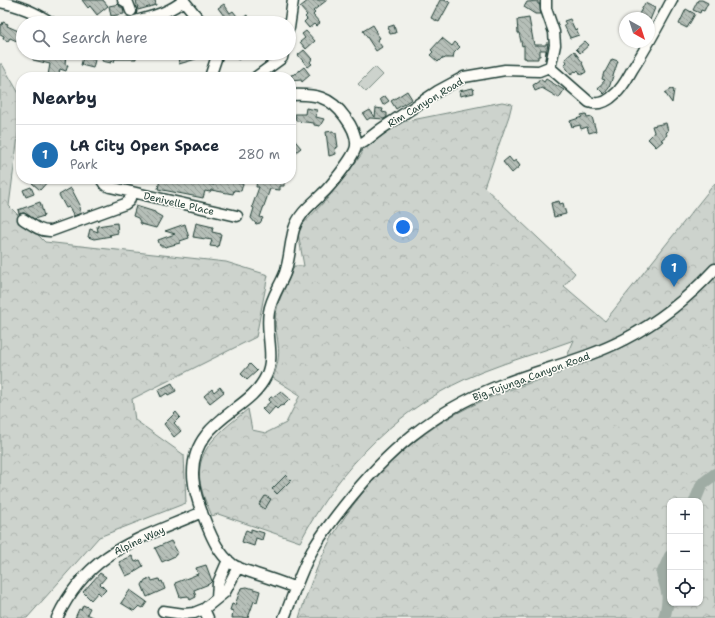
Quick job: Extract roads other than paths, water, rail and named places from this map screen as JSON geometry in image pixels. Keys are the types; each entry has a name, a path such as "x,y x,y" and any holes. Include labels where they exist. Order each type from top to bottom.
{"street":[{"path":"123,0 128,3 132,11"},
{"path":"153,16 166,12 184,0 197,16"},
{"path":"291,16 293,0"},
{"path":"546,0 546,9 554,32 555,45 551,64 549,66 589,102 596,104 608,100 615,95 623,85 644,52 672,0"},
{"path":"0,2 25,8 41,16"},
{"path":"212,72 216,60"},
{"path":"263,72 279,60"},
{"name":"Rim Canyon Road","path":"356,146 438,91 464,77 505,70 539,71 549,66"},
{"path":"296,95 313,95 324,98 330,102 349,122 355,138 356,146 331,185 299,217 295,227 287,264 281,282 272,300 269,312 270,352 266,377 254,393 214,425 206,434 197,449 193,468 193,481 196,497 216,544 228,560 238,567 296,588"},
{"name":"Denivelle Place","path":"105,184 110,187 237,216"},
{"path":"23,219 46,232 51,231 126,204 129,201 132,192"},
{"name":"Big Tujunga Canyon Road","path":"284,618 312,551 324,532 374,470 410,436 446,411 471,397 499,385 593,353 626,339 653,322 680,301 715,269"},
{"name":"Alpine Way","path":"57,618 78,582 107,556 127,544 202,512"},
{"path":"218,598 218,583 228,560"},
{"path":"163,611 184,614 194,612 206,613 225,592 238,567"}],"waterway":[{"path":"696,498 702,484 715,474"},
{"path":"664,618 668,596 662,574 667,563"}],"place":[{"name":"LA City Open Space","path":"674,287"}]}
